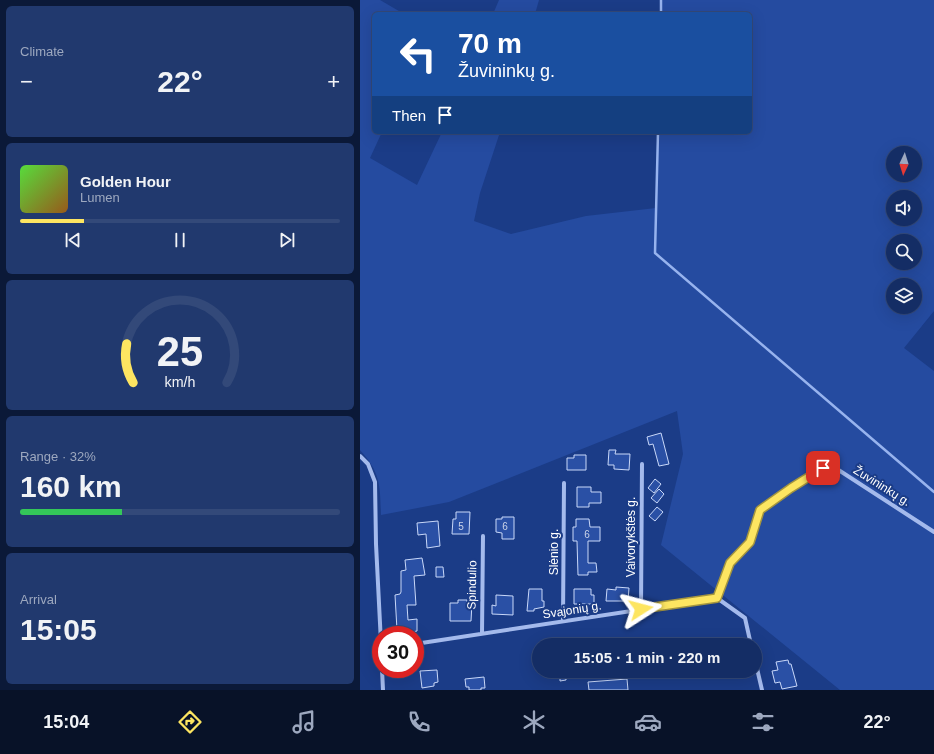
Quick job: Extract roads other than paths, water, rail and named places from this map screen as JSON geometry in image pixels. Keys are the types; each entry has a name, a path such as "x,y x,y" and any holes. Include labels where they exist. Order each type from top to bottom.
{"street":[{"path":"360,456 368,464 375,482 376,544 380,626"},
{"name":"Vaivorykštės g.","path":"641,609 642,464"},
{"name":"Žuvininkų g.","path":"717,598 730,563 750,542 760,510 823,468 837,469 934,532"},
{"name":"Slėnio g.","path":"563,621 564,483"},
{"name":"Spindulio","path":"482,633 483,536"},
{"path":"717,598 745,618 749,638"},
{"name":"Svajonių g.","path":"424,643 717,598"},
{"path":"382,678 382,690"},
{"path":"759,678 762,690"}],"waterway":[{"path":"661,0 661,12"},
{"path":"658,134 655,253 934,492"}]}
